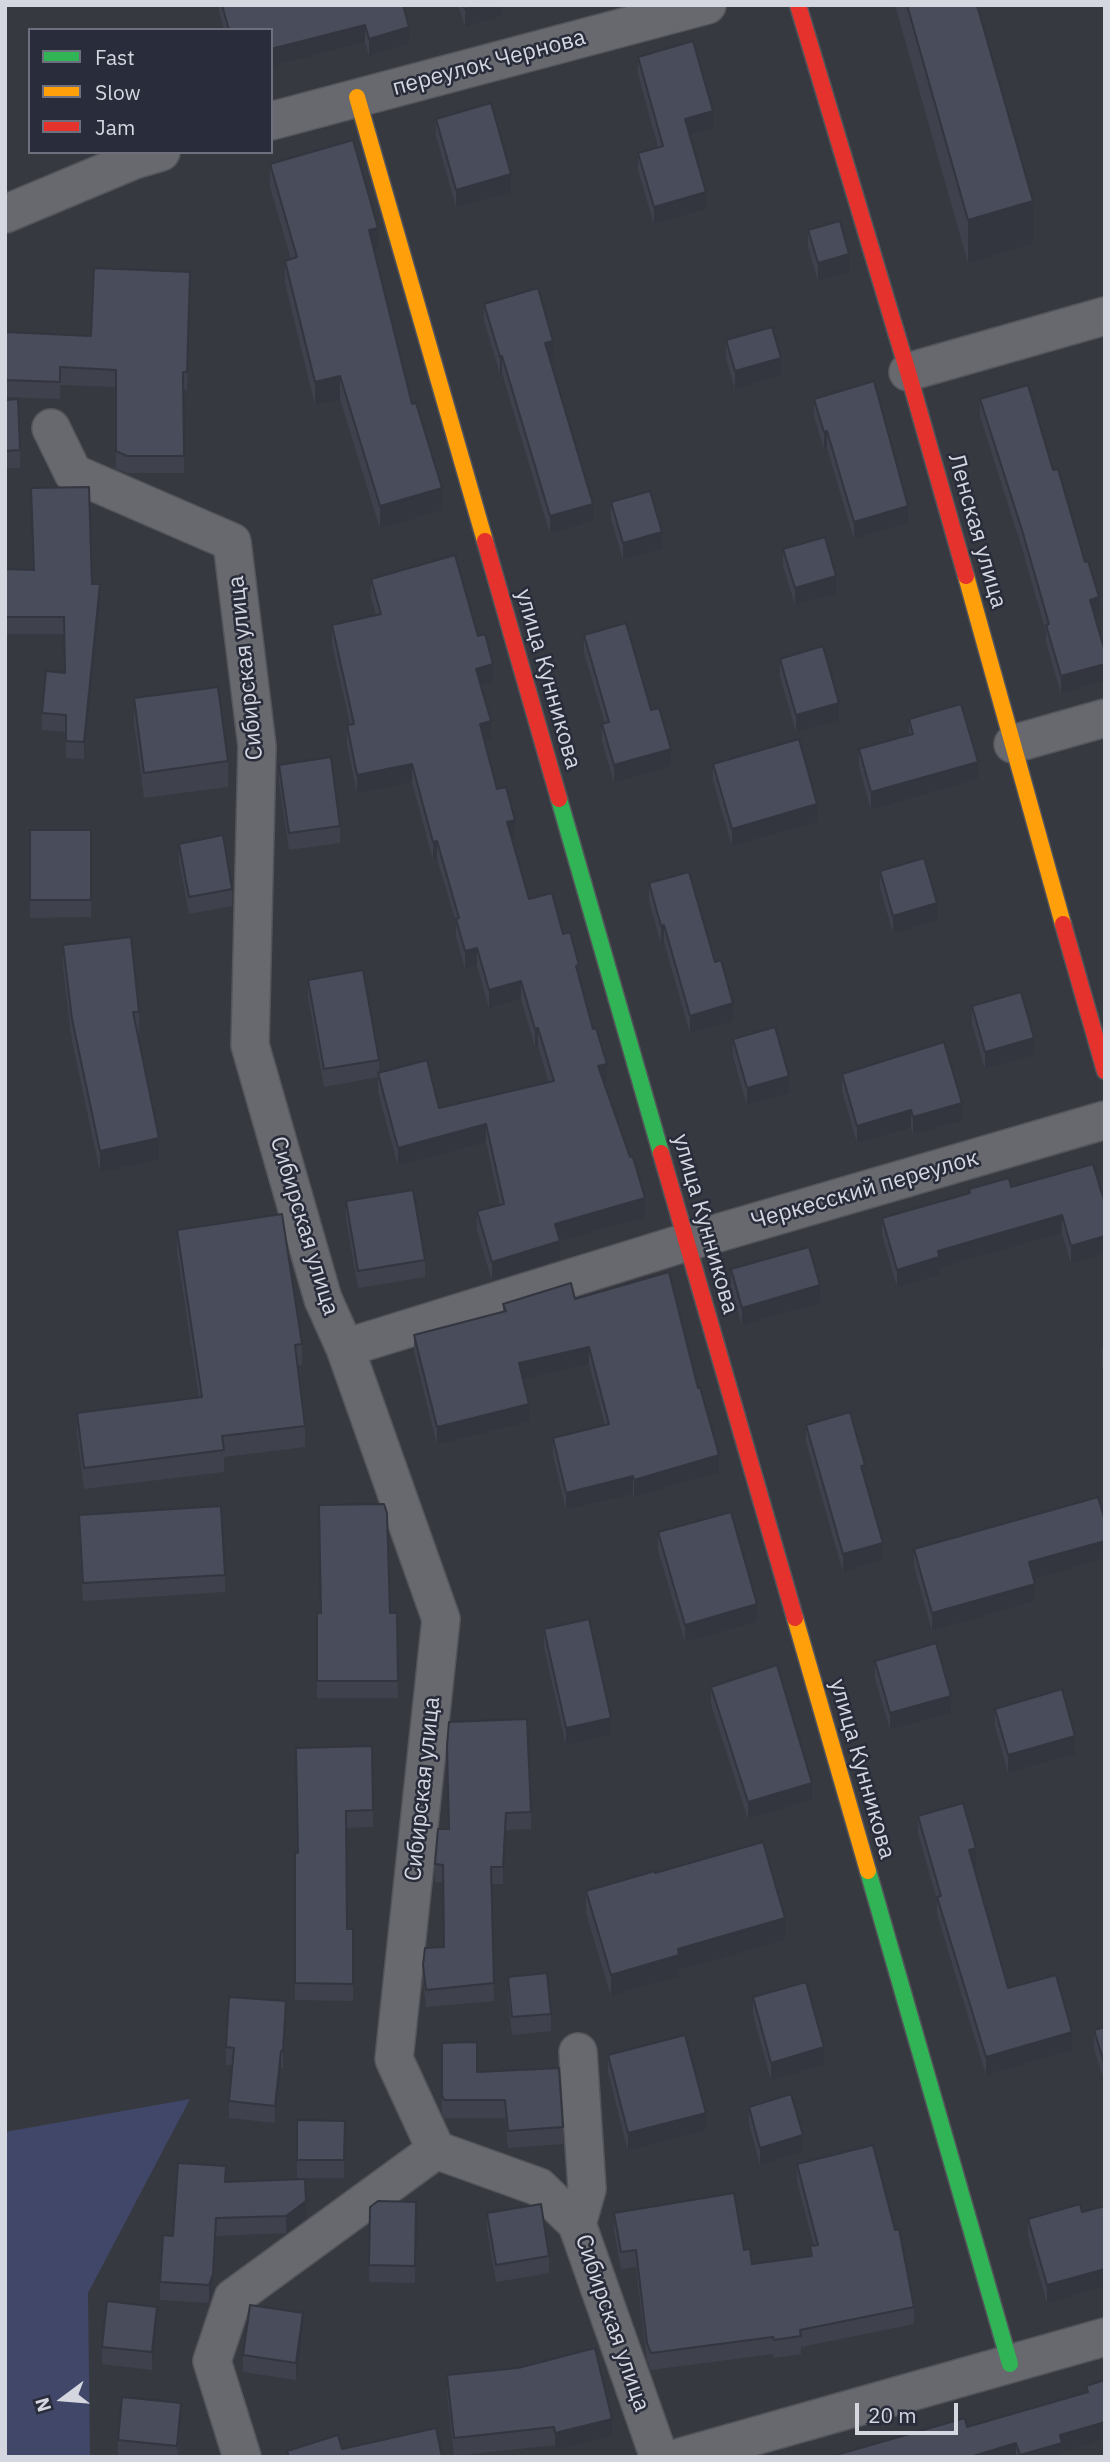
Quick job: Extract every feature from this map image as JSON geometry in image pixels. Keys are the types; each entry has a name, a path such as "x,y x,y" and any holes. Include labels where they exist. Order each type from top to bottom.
{"street":[{"name":"переулок Чернова","path":"273,120 707,5"},
{"name":"Ленская улица","path":"798,5 908,372 1105,1071"},
{"name":"улица Кунникова","path":"357,97 1010,2364"},
{"path":"5,214 148,156"},
{"path":"908,372 1105,316"},
{"name":"Сибирская улица","path":"51,428 73,473 232,542 257,746 250,1045 323,1299 345,1348 441,1619 394,2059 436,2150 538,2187 577,2224 659,2457"},
{"path":"1013,744 1105,718"},
{"name":"Черкесский переулок","path":"345,1348 687,1242 1105,1120"},
{"path":"577,2224 587,2189 578,2052"},
{"path":"242,2457 212,2361 233,2298 436,2150"},
{"path":"681,2457 1105,2337"}],"shaded area":[{"path":"190,2099 88,2293 90,2457 5,2457 5,2132"}],"building":[{"path":"222,5 403,5 409,27 369,39 365,25 273,48 273,28 228,28"},
{"path":"463,5 479,5 465,9"},
{"path":"907,5 977,5 1033,201 968,220"},
{"path":"693,41 713,111 685,119 706,192 654,207 638,153 663,146 638,57"},
{"path":"491,103 511,174 456,190 436,119"},
{"path":"353,140 378,228 369,230 412,404 416,403 442,488 380,506 340,376 315,382 285,261 297,257 270,164"},
{"path":"840,221 849,254 818,263 808,230"},
{"path":"94,268 190,272 187,372 183,372 184,456 127,456 116,451 116,370 60,367 60,382 5,380 5,332 91,336"},
{"path":"538,288 553,341 545,343 593,504 550,516 484,304"},
{"path":"772,327 781,358 735,371 726,340"},
{"path":"874,381 908,506 854,522 827,431 824,432 814,399"},
{"path":"1028,385 1053,470 1058,469 1085,562 1088,561 1099,597 1090,600 1105,652 1105,664 1061,676 1022,530 980,399"},
{"path":"18,399 20,450 5,451 5,400"},
{"path":"89,487 92,584 100,584 84,742 66,741 66,715 42,713 46,671 65,673 64,617 5,617 5,569 34,570 31,488"},
{"path":"650,491 662,532 623,543 611,502"},
{"path":"825,537 836,576 795,588 783,549"},
{"path":"455,555 478,636 485,634 493,664 476,669 491,721 480,724 497,789 506,787 515,820 507,822 529,899 552,893 563,934 570,932 593,1029 596,1028 607,1064 598,1066 630,1157 633,1157 645,1198 555,1224 560,1241 492,1262 477,1211 504,1204 486,1124 398,1148 378,1073 427,1060 439,1108 554,1081 521,981 489,990 477,948 465,951 456,919 459,918 437,841 433,842 412,764 357,775 347,725 354,724 332,625 381,614 371,579"},
{"path":"626,623 651,710 659,708 671,749 614,765 602,724 609,722 584,635"},
{"path":"823,646 839,703 796,715 780,659"},
{"path":"218,687 228,761 144,773 134,698"},
{"path":"961,704 978,762 871,792 859,749 913,734 909,719"},
{"path":"799,739 817,804 732,829 713,764"},
{"path":"331,757 340,826 289,833 279,765"},
{"path":"30,830 91,830 91,900 30,900"},
{"path":"223,835 232,889 189,897 179,844"},
{"path":"924,858 937,903 893,916 880,871"},
{"path":"689,872 715,962 721,960 733,1003 690,1016 649,883"},
{"path":"131,937 139,1012 133,1012 159,1138 100,1151 72,1019 63,945"},
{"path":"363,970 379,1060 324,1069 308,980"},
{"path":"1021,992 1034,1038 985,1052 972,1006"},
{"path":"775,1027 789,1076 747,1088 733,1039"},
{"path":"944,1042 962,1103 913,1117 911,1110 857,1126 842,1074"},
{"path":"1093,1164 1105,1204 1105,1236 1071,1246 1062,1215 938,1251 939,1257 897,1270 882,1218 970,1193 969,1189 1009,1178 1011,1187"},
{"path":"413,1190 425,1260 358,1271 346,1201"},
{"path":"282,1214 302,1344 295,1345 305,1426 222,1436 224,1450 84,1468 77,1413 202,1397 177,1230"},
{"path":"809,1247 820,1285 742,1308 731,1269"},
{"path":"669,1272 698,1388 700,1387 719,1455 634,1480 633,1476 566,1493 553,1438 609,1424 589,1347 519,1363 529,1404 437,1427 414,1335 506,1311 503,1304 571,1283 575,1299"},
{"path":"850,1412 865,1465 861,1466 883,1543 843,1554 806,1425"},
{"path":"1098,1497 1105,1521 1105,1541 1029,1562 1035,1584 932,1613 914,1549"},
{"path":"384,1504 387,1513 390,1613 397,1613 398,1681 317,1681 317,1613 321,1613 319,1505"},
{"path":"221,1506 225,1575 83,1583 79,1515"},
{"path":"731,1512 757,1604 685,1625 658,1532"},
{"path":"589,1619 611,1718 566,1728 544,1629"},
{"path":"936,1643 951,1696 890,1713 875,1661"},
{"path":"777,1665 812,1783 748,1802 711,1687"},
{"path":"1062,1689 1075,1736 1008,1755 995,1709"},
{"path":"527,1719 531,1812 506,1813 503,1867 491,1867 494,1983 426,1990 423,1965 425,1948 444,1947 443,1865 435,1864 438,1829 449,1829 449,1722"},
{"path":"372,1746 373,1810 346,1811 347,1929 353,1929 353,1984 295,1983 295,1853 298,1853 296,1748"},
{"path":"963,1803 976,1848 969,1850 1008,1988 1056,1975 1072,2032 986,2057 937,1897 941,1896 918,1816"},
{"path":"763,1842 785,1918 678,1949 679,1955 611,1975 586,1891"},
{"path":"547,1973 551,2014 512,2017 508,1977"},
{"path":"806,1982 824,2047 771,2063 753,1997"},
{"path":"229,1997 286,2001 283,2051 275,2106 229,2101 234,2048 226,2047"},
{"path":"1105,2027 1105,2066 1094,2030"},
{"path":"685,2035 706,2113 628,2133 608,2055"},
{"path":"477,2042 477,2072 559,2068 563,2127 508,2131 505,2100 444,2100 442,2043"},
{"path":"791,2094 803,2135 760,2148 749,2107"},
{"path":"297,2120 345,2121 344,2160 297,2160"},
{"path":"873,2145 895,2230 899,2229 914,2307 800,2330 801,2336 774,2340 773,2337 651,2353 647,2343 636,2250 621,2252 614,2213 734,2193 744,2250 750,2249 752,2264 812,2256 810,2246 818,2245 797,2164"},
{"path":"178,2163 226,2166 225,2182 305,2179 306,2201 286,2216 216,2218 213,2274 209,2285 160,2282 163,2235 173,2236"},
{"path":"378,2201 416,2202 415,2266 369,2265 370,2207"},
{"path":"541,2204 549,2256 496,2265 487,2213"},
{"path":"1080,2204 1082,2212 1105,2206 1105,2269 1047,2285 1028,2219"},
{"path":"107,2301 157,2307 152,2352 102,2347"},
{"path":"250,2305 303,2313 296,2363 243,2355"},
{"path":"595,2348 612,2419 555,2433 554,2427 454,2438 447,2375 518,2368"},
{"path":"1105,2380 1105,2422 1060,2435 1062,2443 1020,2455 1016,2443 970,2457 829,2457 965,2418 967,2427 1088,2392 1086,2386"},
{"path":"122,2397 181,2403 177,2446 118,2440"},
{"path":"436,2428 442,2457 289,2457 287,2451 338,2435 342,2449"}],"traffic: fast":[{"path":"559,799 661,1153"},
{"path":"868,1871 1010,2364"}],"traffic: slow":[{"path":"357,97 485,541"},
{"path":"966,576 1063,924"},
{"path":"795,1618 868,1871"}],"traffic: jam":[{"path":"798,5 966,576"},
{"path":"485,541 559,799"},
{"path":"1063,924 1105,1071"},
{"path":"661,1153 795,1618"}]}
